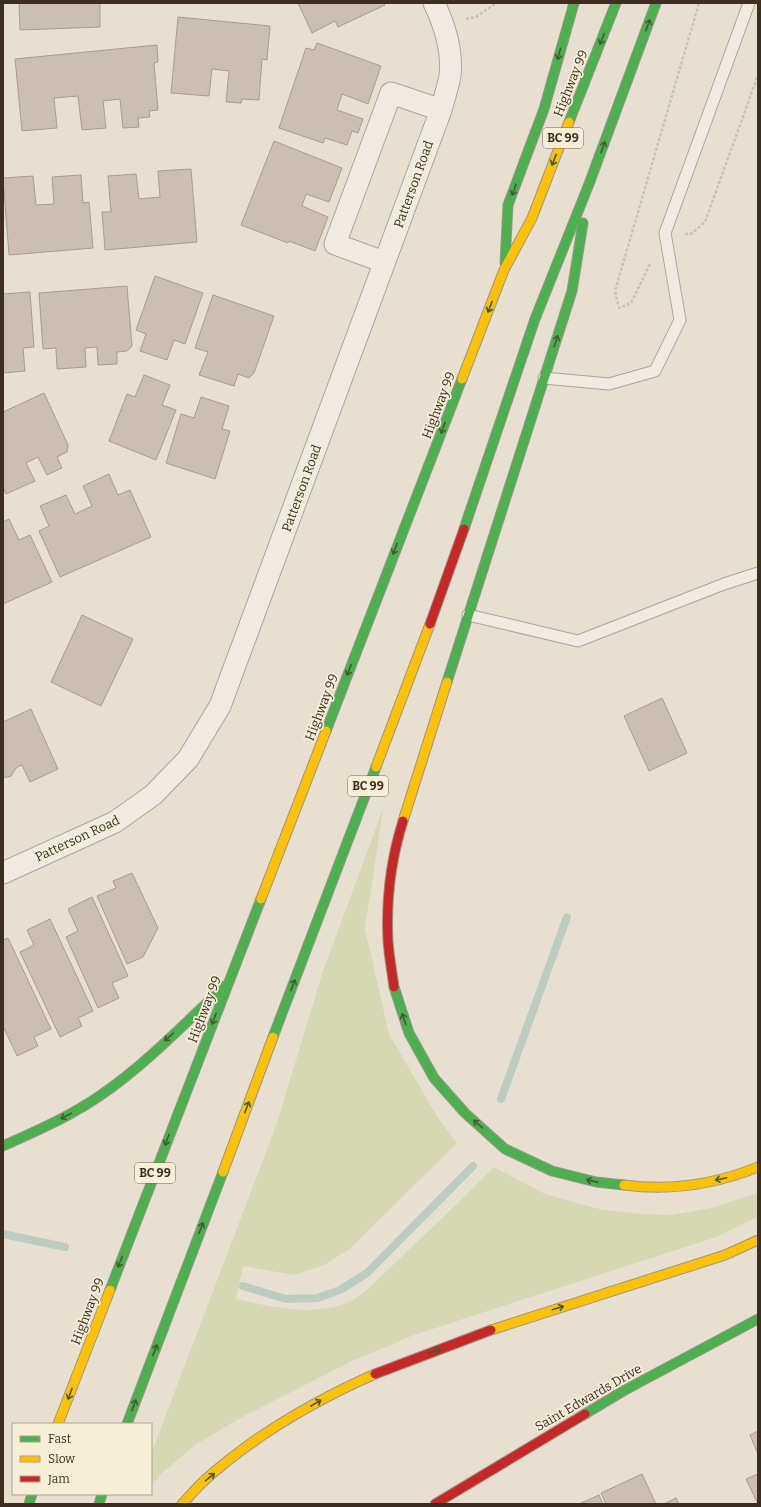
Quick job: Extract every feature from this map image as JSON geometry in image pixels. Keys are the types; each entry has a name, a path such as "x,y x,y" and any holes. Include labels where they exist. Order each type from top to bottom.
{"main road":[{"path":"504,270 508,205 544,109 574,3"},
{"name":"Highway 99","path":"58,1423 504,270 532,218 616,3"},
{"name":"BC 99","path":"127,1423 452,565 535,319 589,184 656,3"},
{"path":"589,184 572,291 396,844 388,891 388,941 394,988 409,1033 434,1078 465,1113 505,1149 552,1171 596,1182 645,1188 701,1183 735,1176 758,1168"},
{"path":"3,1146 78,1109 112,1087 228,983"},
{"path":"182,1504 205,1480 246,1446 289,1418 339,1390 389,1368 499,1327 725,1255 758,1240"},
{"name":"Saint Edwards Drive","path":"434,1504 625,1390 758,1319"}],"street":[{"name":"Patterson Road","path":"3,873 115,822 153,796 188,759 220,706 441,110 450,76 450,50 444,23 434,3"},
{"path":"384,262 335,244 391,93 441,110"}],"lane":[{"path":"544,378 609,384 655,371 680,320 666,233 749,3"},
{"path":"468,615 578,641 724,584 758,573"}],"path":[{"path":"444,23 476,17 496,3"},
{"path":"699,3 615,290 619,308 631,303 666,233 691,234 705,222 758,75"}],"green space":[{"path":"383,809 365,929 389,1034 438,1118 457,1143 351,1248 324,1265 294,1275 243,1266 236,1299 264,1305 307,1310 335,1307 349,1302 372,1285 494,1167 545,1194 599,1209 640,1214 672,1215 711,1208 758,1193 758,1217 716,1237 414,1335 352,1361 244,1416 195,1445 162,1473 152,1486 152,1451 277,1123 323,971"}],"building":[{"path":"19,3 100,3 100,27 20,30"},
{"path":"298,3 384,3 385,5 338,27 335,21 312,33"},
{"path":"178,17 270,26 267,60 262,59 259,100 242,99 241,103 226,102 229,71 212,69 209,96 171,93"},
{"path":"317,43 381,66 368,104 342,94 337,110 363,119 358,133 352,131 347,145 325,138 323,143 279,128 306,48 314,50"},
{"path":"157,45 158,62 154,63 158,110 149,111 150,117 138,118 139,127 123,128 120,99 103,101 106,128 82,130 78,96 54,98 57,128 22,131 15,59"},
{"path":"274,141 342,168 329,202 306,194 302,206 328,217 315,251 289,241 288,243 241,225"},
{"path":"191,169 197,242 105,250 102,212 111,212 108,176 136,174 139,199 160,197 158,171"},
{"path":"81,175 83,203 89,202 93,248 9,255 3,178 33,176 36,205 54,204 52,177"},
{"path":"155,276 203,293 185,344 174,340 167,360 140,351 146,334 136,330"},
{"path":"127,286 132,346 127,351 117,352 117,364 98,365 97,347 85,348 86,367 57,369 56,348 43,349 39,293"},
{"path":"30,292 34,347 23,348 25,371 3,373 3,294"},
{"path":"213,295 274,316 254,373 249,378 238,374 234,386 199,375 208,352 195,348"},
{"path":"144,375 170,385 162,405 176,410 156,460 109,441 127,394 135,397"},
{"path":"44,393 68,445 67,452 57,457 62,468 47,475 38,457 26,463 35,481 6,494 3,487 3,412"},
{"path":"201,397 229,406 222,429 230,431 215,479 166,463 181,414 194,418"},
{"path":"109,474 118,495 130,490 151,537 60,577 39,531 49,526 40,506 66,495 75,514 92,506 83,486"},
{"path":"9,519 19,540 30,535 52,582 3,604 3,522"},
{"path":"82,615 133,639 101,706 51,682"},
{"path":"662,698 687,753 649,771 624,716"},
{"path":"31,709 58,769 30,782 22,765 17,767 11,776 3,778 3,722"},
{"path":"132,873 158,928 143,957 127,964 97,896 116,888 113,881"},
{"path":"92,897 128,976 112,983 119,998 98,1008 66,937 78,931 68,909"},
{"path":"50,919 93,1011 78,1018 82,1026 60,1037 20,952 34,945 27,930"},
{"path":"8,938 51,1029 34,1037 38,1046 17,1056 3,1026 3,940"},
{"path":"758,1431 758,1454 750,1435"},
{"path":"642,1474 656,1504 606,1504 601,1493"},
{"path":"758,1474 758,1504 746,1479"},
{"path":"599,1495 603,1504 579,1504"},
{"path":"676,1498 679,1504 664,1504"}],"waterway":[{"path":"501,1099 567,917"},
{"path":"243,1286 286,1299 317,1298 340,1290 367,1273 473,1166"},
{"path":"3,1234 65,1247"}],"traffic: fast":[{"path":"505,263 508,205 544,109 574,3"},
{"path":"569,122 616,3"},
{"path":"464,529 535,319 589,184 656,3"},
{"path":"447,682 572,291 583,223"},
{"path":"326,731 462,379"},
{"path":"273,1037 376,767"},
{"path":"110,1290 261,899"},
{"path":"3,1146 41,1129 90,1103 118,1083 180,1029 225,986"},
{"path":"394,987 409,1033 434,1078 465,1113 505,1149 552,1171 596,1182 624,1185"},
{"path":"127,1423 223,1172"},
{"path":"585,1414 625,1390 758,1319"},
{"path":"29,1504 32,1495"},
{"path":"99,1504 102,1495"}],"traffic: slow":[{"path":"462,379 504,270 532,218 569,122"},
{"path":"376,767 430,624"},
{"path":"403,821 447,682"},
{"path":"261,899 326,731"},
{"path":"223,1172 273,1037"},
{"path":"624,1185 641,1187 692,1185 726,1178 758,1167"},
{"path":"491,1330 725,1255 758,1240"},
{"path":"58,1423 110,1290"},
{"path":"182,1504 202,1483 244,1448 286,1420 352,1384 375,1374"}],"traffic: jam":[{"path":"430,624 464,529"},
{"path":"394,987 388,941 388,911 392,865 403,821"},
{"path":"375,1374 491,1330"},
{"path":"435,1504 585,1414"}]}
